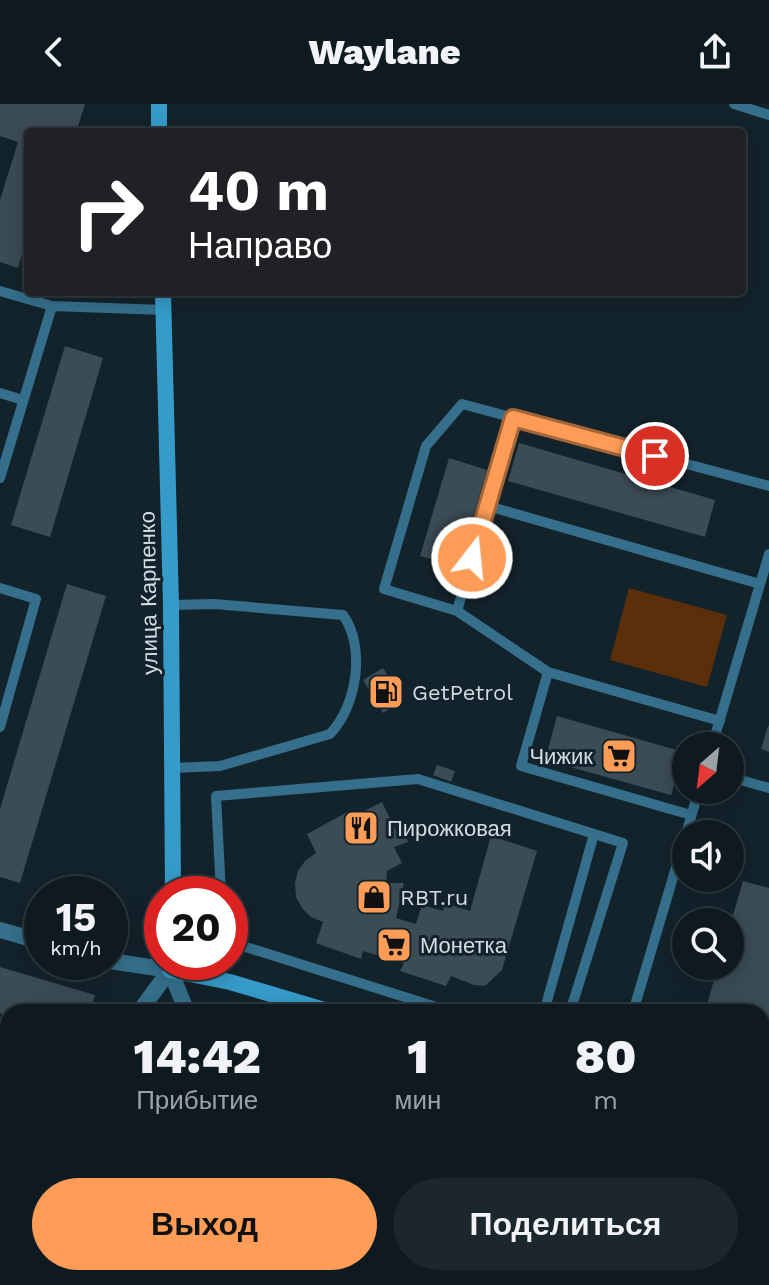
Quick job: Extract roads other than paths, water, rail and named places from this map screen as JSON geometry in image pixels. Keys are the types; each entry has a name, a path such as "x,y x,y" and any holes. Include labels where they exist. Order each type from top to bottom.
{"main road":[{"path":"159,104 159,128"},
{"name":"улица Карпенко","path":"163,296 171,605 173,876"},
{"path":"222,980 304,1004"}],"street":[{"path":"0,930 24,937"},
{"path":"144,1004 161,980"},
{"path":"175,980 184,1004"}],"lane":[{"path":"734,104 769,115"},
{"path":"0,291 52,306 164,310"},
{"path":"0,478 52,306"},
{"path":"0,393 23,400"},
{"path":"720,721 548,672 457,611 384,589 426,446 462,404 769,486"},
{"path":"457,611 513,418"},
{"path":"488,506 760,584"},
{"path":"716,732 769,554"},
{"path":"0,588 36,599 0,727"},
{"path":"171,605 214,604 343,615 353,628 356,662 350,699 341,723 330,734 220,766 173,768"},
{"path":"548,672 521,766 691,815"},
{"path":"220,876 216,796 418,779 623,843 573,1004"},
{"path":"744,781 769,788"},
{"path":"635,1004 695,804"},
{"path":"546,1004 594,834"},
{"path":"248,948 427,1004"}],"place":[{"name":"GetPetrol","path":"386,692"},
{"name":"Чижик","path":"619,756"},
{"name":"Пирожковая","path":"361,828"},
{"name":"RBT.ru","path":"374,897"},
{"name":"Монетка","path":"394,945"}]}
